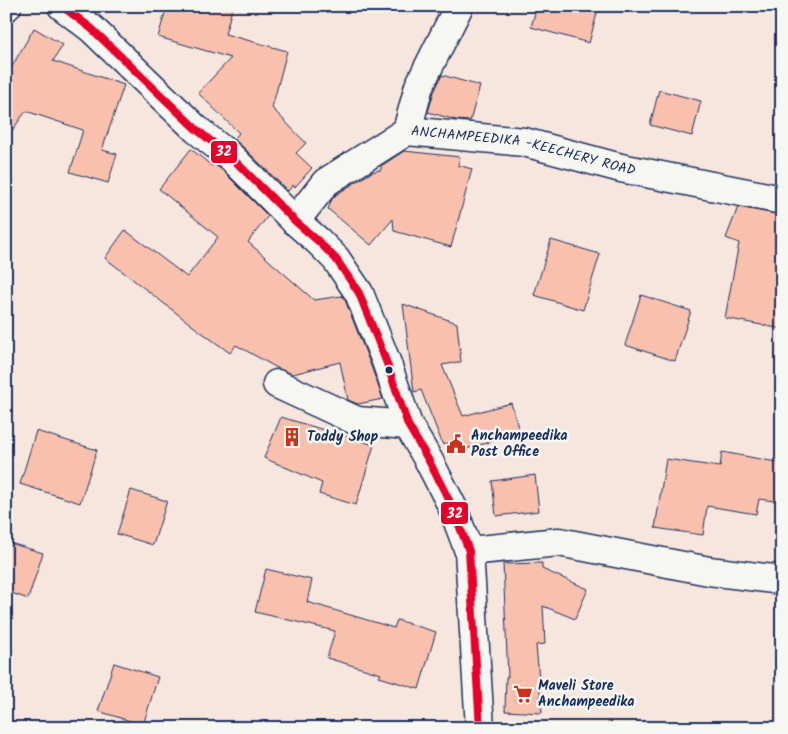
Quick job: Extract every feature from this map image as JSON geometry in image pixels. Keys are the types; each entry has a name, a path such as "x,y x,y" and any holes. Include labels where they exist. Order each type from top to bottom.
{"street":[{"path":"62,6 92,29 196,129 232,158 336,259 359,293 386,361 408,425 452,506 469,550 480,728"},
{"path":"407,130 419,86 458,6"},
{"name":"ANCHAMPEEDIKA -KEECHERY ROAD","path":"295,220 326,182 407,130 524,142 622,168 782,200"},
{"path":"277,384 357,421 408,425"},
{"path":"469,550 559,542 709,571 782,580"}],"building":[{"path":"167,6 233,6 225,34 287,51 272,108 306,143 296,153 312,168 295,187 293,185 288,191 234,139 239,133 198,93 231,58 158,37"},
{"path":"537,6 599,6 589,43 531,27"},
{"path":"34,28 63,45 53,61 124,85 102,150 117,154 108,183 70,172 83,130 26,111 6,139 6,77"},
{"path":"442,75 480,86 470,121 456,120 428,112"},
{"path":"659,90 701,101 692,136 650,125"},
{"path":"191,149 212,166 214,164 222,170 268,216 248,242 314,300 342,296 383,399 358,404 348,400 340,362 293,374 279,369 236,345 230,353 105,258 125,230 187,277 218,237 159,189"},
{"path":"404,151 460,157 458,165 472,169 451,247 394,231 393,219 371,245 328,209 332,199 337,194 372,172 381,170 381,166"},
{"path":"738,207 782,215 782,329 725,318 739,243 726,238"},
{"path":"551,240 600,254 583,310 534,295"},
{"path":"641,295 691,311 675,361 625,345"},
{"path":"403,304 457,323 461,362 442,365 463,416 511,403 520,434 458,451 456,440 443,445 421,390 414,392"},
{"path":"281,417 374,445 356,505 319,494 322,483 264,458"},
{"path":"36,431 97,450 80,503 20,484"},
{"path":"722,452 782,463 782,502 759,499 756,514 707,506 703,535 655,528 666,459 720,467"},
{"path":"535,475 539,511 496,516 492,481"},
{"path":"131,490 167,501 153,545 117,534"},
{"path":"10,543 43,553 28,599 6,591 6,555"},
{"path":"542,563 542,569 588,589 575,619 543,606 545,644 536,645 542,713 505,711 506,677 508,677 503,564"},
{"path":"266,569 312,580 307,602 394,628 397,620 436,632 419,689 379,677 381,674 327,658 335,631 255,612"},
{"path":"114,663 158,677 143,725 98,711"}],"transit line":[{"name":"32","path":"62,6 92,29 196,129 232,158 295,221 318,241 336,259 359,293 386,361 408,425 452,506 469,551 480,728"}],"place":[{"name":"Toddy Shop","path":"292,437"},
{"name":"Anchampeedika Post Office","path":"456,444"},
{"name":"Maveli Store Anchampeedika","path":"523,694"}]}
